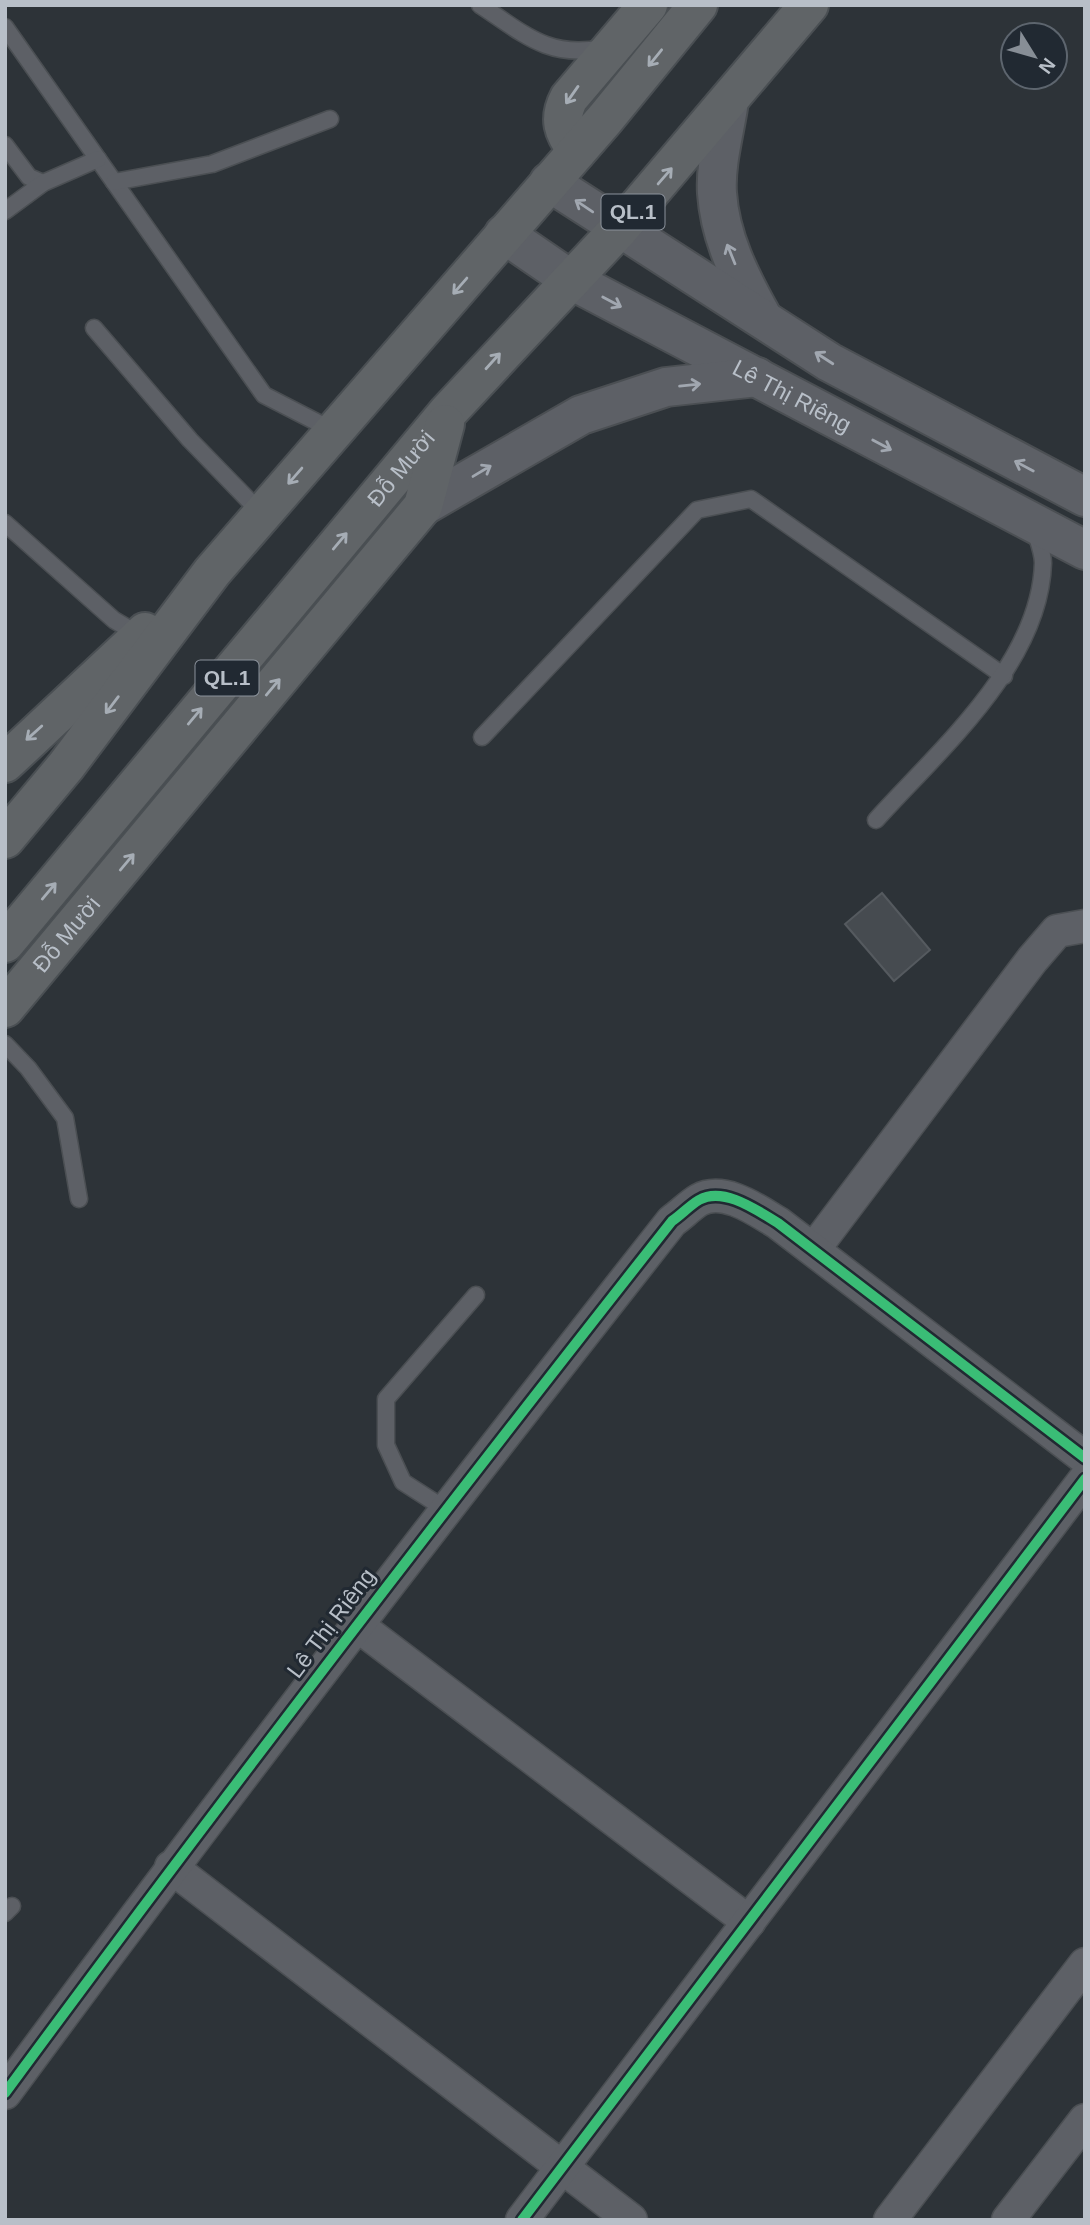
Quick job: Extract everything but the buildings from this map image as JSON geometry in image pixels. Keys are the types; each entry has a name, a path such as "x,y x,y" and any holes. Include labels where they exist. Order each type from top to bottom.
{"highway":[{"path":"577,151 563,127 563,110 569,97 648,5"},
{"path":"7,834 66,766 212,572 577,151 698,5"},
{"name":"Đỗ Mười","path":"5,943 448,412 619,229 809,5"},
{"name":"QL.1","path":"423,506 448,412"},
{"name":"Đỗ Mười","path":"5,1009 423,506"},
{"path":"5,763 212,572"}],"street":[{"path":"729,102 717,192 725,240 742,282 761,316"},
{"path":"549,182 829,362 1085,497"},
{"name":"Lê Thị Riêng","path":"504,234 571,280 1085,550"},
{"path":"423,506 581,415 666,387 757,377"},
{"path":"1085,926 1057,931 1032,960 814,1250 1085,1458"},
{"name":"Lê Thị Riêng","path":"5,2093 171,1867 356,1625 672,1221 709,1196 732,1199 752,1208 814,1250"},
{"path":"522,2220 1085,1479"},
{"path":"356,1625 749,1922"},
{"path":"171,1867 631,2220"},
{"path":"890,2220 1085,1964"},
{"path":"1009,2220 1085,2120"}],"lane":[{"path":"480,5 543,47 584,52 611,46"},
{"path":"5,27 264,395 334,431"},
{"path":"114,182 212,164 330,119"},
{"path":"5,145 29,177 43,183"},
{"path":"5,211 43,183 98,159"},
{"path":"94,328 190,440 262,514"},
{"path":"482,737 697,510 751,499 1004,677"},
{"path":"5,523 114,620 141,636"},
{"path":"876,820 1004,677 1036,599 1043,562 1034,524"},
{"path":"5,1044 65,1118 79,1199"},
{"path":"445,1509 403,1482 386,1445 386,1399 475,1295"}],"cycle path":[{"path":"5,2093 252,1763 503,1437 672,1221 699,1200 709,1196 730,1198 778,1223 1085,1458"},
{"path":"522,2220 1085,1479"}]}
